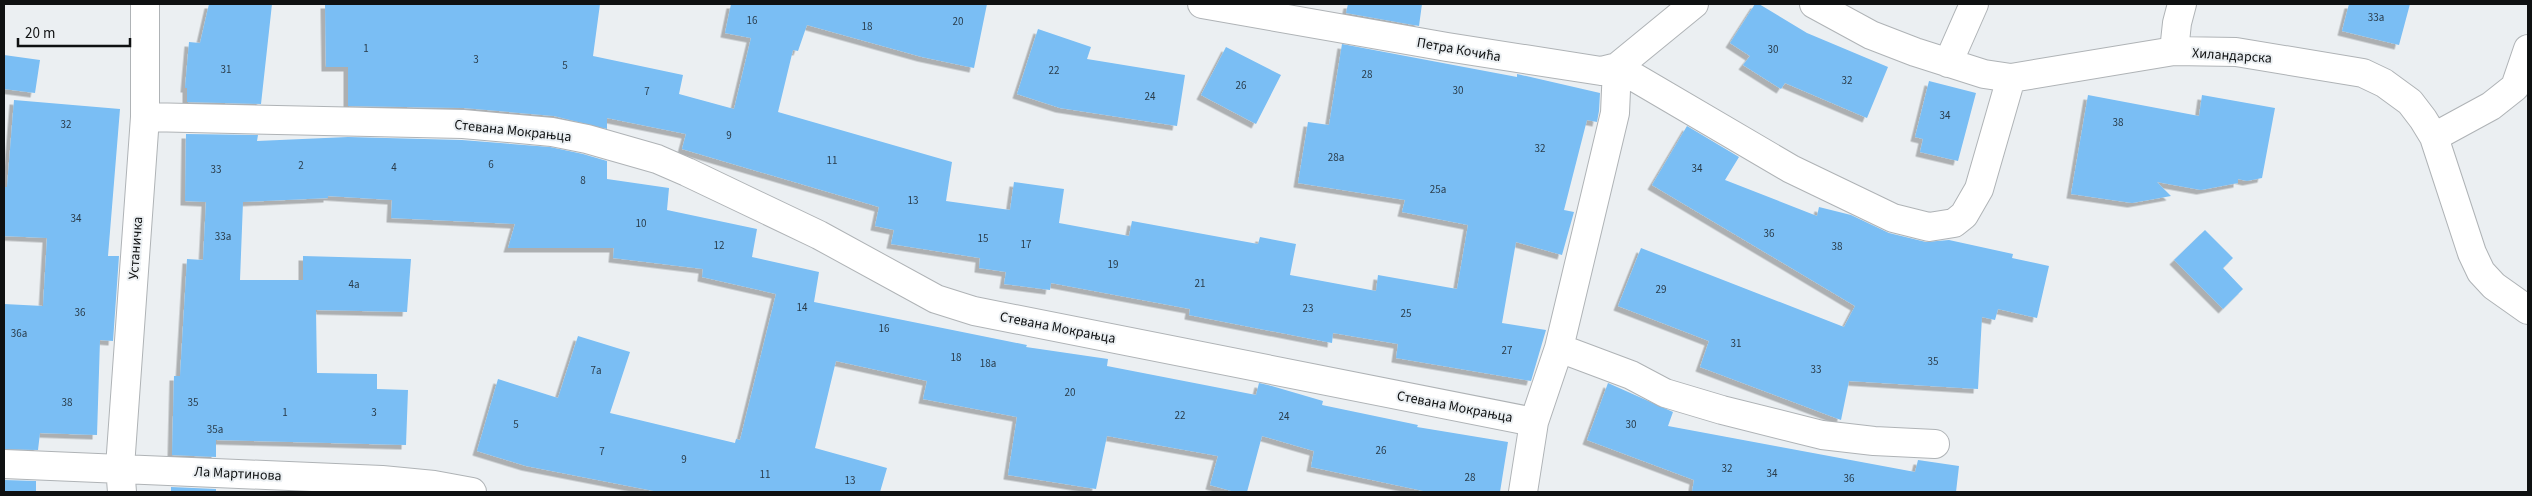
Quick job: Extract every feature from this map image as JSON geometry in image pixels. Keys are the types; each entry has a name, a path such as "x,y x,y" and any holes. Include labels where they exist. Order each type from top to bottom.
{"street":[{"name":"Устаничка","path":"121,480 145,117 145,4"},
{"name":"Петра Кочића","path":"1202,4 1583,70 1601,71 1617,67"},
{"path":"1523,492 1534,422 1559,348 1615,113 1617,67 1694,4"},
{"name":"Хиландарска","path":"1814,4 1871,36 1984,74 2011,78 2174,51 2236,52 2363,73 2384,83 2410,102 2434,137 2472,252 2481,272 2494,286 2528,310"},
{"path":"1948,63 1974,4"},
{"path":"2174,51 2177,23 2182,4"},
{"path":"2434,137 2491,106 2522,83 2528,49"},
{"path":"1617,67 1790,169 1894,218 1929,227 1954,223 1964,215 1971,204 1978,189 2011,78"},
{"name":"Стевана Мокрањца","path":"145,117 463,124 552,132 587,139 657,159 687,172 819,235 936,299 974,311 1534,422"},
{"path":"1559,348 1631,376 1665,392 1722,410 1822,435 1874,441 1935,444"},
{"name":"Ла Мартинова","path":"4,464 121,480 382,480 434,489 472,492"}],"building":[{"path":"209,4 272,4 261,104 187,102 187,88 185,88 189,42 200,43"},
{"path":"325,4 600,4 593,56 683,75 679,94 734,109 751,38 725,33 731,4 987,4 974,68 922,57 807,25 798,51 793,50 778,112 952,162 946,201 1010,210 1014,182 1064,189 1059,223 1129,236 1132,221 1258,244 1260,237 1296,244 1290,275 1376,291 1378,275 1457,289 1468,225 1402,212 1405,200 1298,183 1308,122 1329,125 1342,44 1517,77 1517,74 1600,93 1599,111 1597,122 1587,120 1564,210 1574,212 1562,255 1516,242 1502,323 1546,330 1531,381 1396,358 1398,344 1333,333 1332,343 1189,315 1190,309 1051,283 1050,290 1004,284 1006,272 979,268 980,258 891,244 894,230 875,226 879,207 682,149 686,134 607,118 607,129 554,116 464,108 348,106 348,67 326,67"},
{"path":"1348,4 1422,4 1419,26 1346,13"},
{"path":"1755,4 1759,4 1807,33 1888,67 1867,118 1785,83 1781,89 1743,65 1750,56 1730,43"},
{"path":"2349,4 2410,4 2399,45 2342,31"},
{"path":"1038,29 1091,47 1087,59 1185,75 1177,126 1060,108 1017,94"},
{"path":"1226,47 1281,75 1256,124 1201,95"},
{"path":"4,55 40,60 35,93 4,89"},
{"path":"1929,81 1976,93 1958,161 1920,152 1923,139 1915,137"},
{"path":"2088,95 2199,116 2202,95 2275,108 2262,178 2247,181 2238,179 2238,183 2201,190 2157,182 2171,196 2132,203 2071,194"},
{"path":"14,100 120,109 108,256 119,256 113,341 100,340 97,435 40,433 38,450 4,449 4,304 43,306 47,238 4,236 4,187 7,187"},
{"path":"1687,126 1739,157 1725,180 1817,216 1819,207 1851,215 1889,233 1926,242 1949,240 2013,254 2012,258 2049,266 2037,318 1998,309 1995,320 1982,317 1978,389 1849,381 1841,420 1700,367 1709,341 1618,306 1641,248 1844,327 1855,306 1652,185"},
{"path":"186,134 258,135 257,141 348,137 462,140 550,147 583,154 607,161 607,179 669,188 667,210 757,229 752,257 819,272 814,302 1027,345 1026,347 1108,359 1107,366 1256,395 1259,383 1323,401 1322,405 1418,425 1417,427 1508,442 1500,492 1428,492 1311,467 1314,451 1262,436 1247,492 1235,492 1210,485 1218,456 1107,436 1096,489 1008,475 1017,417 923,399 927,381 836,361 815,448 887,468 880,492 659,492 526,466 477,451 498,379 558,398 578,336 630,352 610,413 735,443 736,439 740,440 776,294 702,277 703,269 613,258 614,248 508,248 515,224 391,218 392,200 328,196 328,198 243,202 240,280 303,280 303,256 411,259 407,312 316,310 317,373 377,374 377,389 408,390 406,445 216,440 216,457 172,455 174,376 180,376 187,259 203,260 206,202 185,201"},
{"path":"2205,230 2233,258 2223,268 2243,289 2223,309 2174,260"},
{"path":"1608,383 1673,412 1668,426 1915,472 1918,460 1959,466 1956,492 1692,492 1694,480 1587,440"},
{"path":"4,480 36,481 36,492 4,492"},
{"path":"171,487 216,489 216,492 171,492"}]}
